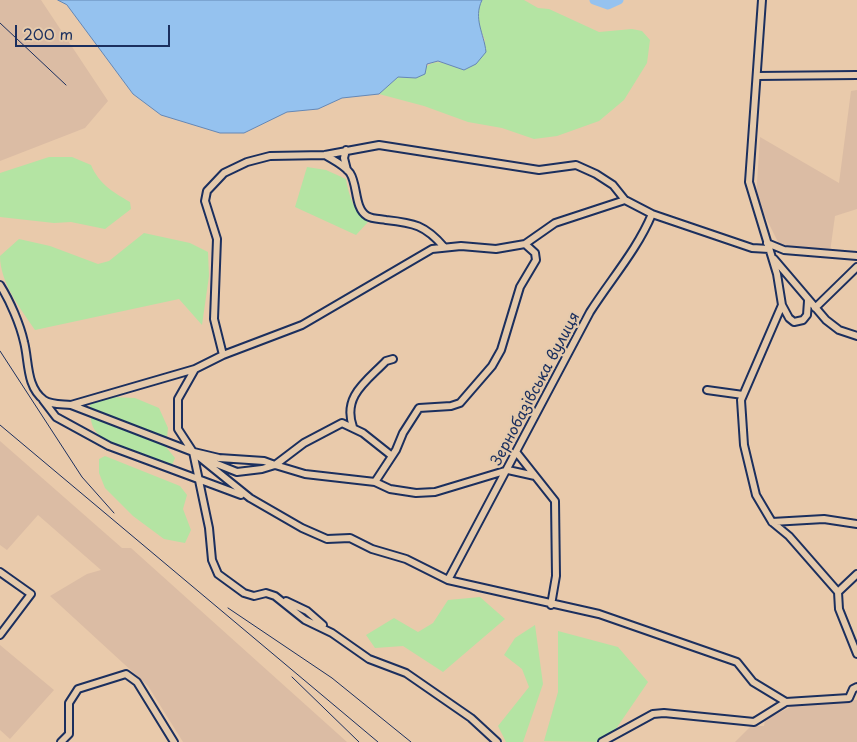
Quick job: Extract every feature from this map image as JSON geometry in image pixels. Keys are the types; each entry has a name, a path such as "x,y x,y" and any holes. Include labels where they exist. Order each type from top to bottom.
{"street":[{"path":"762,0 749,182 773,259 782,305 789,318 797,322 803,320 807,315 808,301"},
{"path":"756,76 857,75"},
{"path":"223,355 214,319 217,239 205,200 207,191 224,173 247,162 270,156 325,155 379,145 539,170 576,165 613,185 625,200 652,214 752,248 768,246 784,250 857,256"},
{"path":"346,150 344,158 347,170 354,181 360,209 364,214 375,219 410,224 430,231 444,247"},
{"path":"325,155 347,170"},
{"path":"70,405 195,369 223,355 302,326 421,254 444,247 496,249 525,244 555,223 625,200"},
{"name":"Зернобазівська вулиця","path":"448,580 480,518 518,453 590,312 609,282 635,248 652,214"},
{"path":"375,482 419,408 451,406 460,403 496,362 520,287 536,260 535,254 525,244"},
{"path":"773,259 803,292 814,308 839,330 857,336"},
{"path":"814,308 857,267"},
{"path":"0,284 24,341 28,374 43,400 56,417 109,446 250,498"},
{"path":"782,305 741,400 744,445 756,495 772,522 788,536 838,592 839,608 857,654"},
{"path":"353,427 350,414 353,395 386,361 393,359"},
{"path":"195,369 178,399 178,430 193,452 250,498 302,528 327,539 350,538 372,549 406,559 448,580 551,605 600,614 738,662 753,682 786,702"},
{"path":"707,390 743,395"},
{"path":"43,400 52,404 70,405 193,452 219,458 264,461 305,474 375,482 390,489 435,492 508,470 535,476"},
{"path":"193,452 217,466 237,472 262,469 275,465 304,443 342,423 353,427 392,456"},
{"path":"193,452 209,528 212,560 218,574 244,593 254,596 266,593 275,596 305,620 332,632 369,659 406,673 472,718 497,742"},
{"path":"518,453 555,501 556,576 551,605"},
{"path":"772,522 824,519 857,524"},
{"path":"0,572 31,594 0,635"},
{"path":"838,592 857,574"},
{"path":"61,742 69,734 69,704 78,689 126,674 137,682 174,742"},
{"path":"602,742 653,714 664,713 754,722 786,702 850,698 853,689 857,687"}],"shaded area":[{"path":"0,0 41,0 108,101 85,128 0,161"},
{"path":"857,90 857,209 835,216 830,252 779,244 756,198 760,137 839,183 851,91"},
{"path":"0,441 122,548 131,548 347,742 183,742 148,686 50,596 87,574 101,570 38,515 7,550 0,545"},
{"path":"0,645 54,690 10,739 0,730"},
{"path":"857,700 857,742 735,742 751,726 764,726 765,720 794,705"}],"green space":[{"path":"482,0 524,0 538,8 549,9 599,32 632,29 642,31 650,40 647,63 624,100 599,121 557,136 534,139 502,128 468,122 424,106 379,94 398,77 416,78 433,63 443,63 464,70 476,64 485,40 478,20"},
{"path":"49,157 72,157 91,165 102,182 112,191 130,202 131,209 105,229 71,222 54,223 0,217 0,173"},
{"path":"307,167 326,170 346,179 353,203 368,222 356,235 295,207"},
{"path":"144,233 190,243 208,252 209,276 202,325 179,299 35,330 7,286 0,256 19,239 50,246 98,264 109,261"},
{"path":"111,397 135,398 159,408 168,428 166,447 175,458 172,465 112,444 97,433 90,415 90,404"},
{"path":"105,456 180,486 187,495 183,509 191,530 185,543 164,539 133,516 105,488 99,473 99,459"},
{"path":"480,597 505,619 443,672 403,646 375,648 366,635 394,618 418,632 433,623 448,600"},
{"path":"535,625 543,684 523,742 506,742 498,726 529,687 522,669 504,655 515,638"},
{"path":"558,631 618,647 648,682 607,742 544,741 558,692"}],"water":[{"path":"58,0 482,0 479,20 486,52 476,64 464,70 438,61 427,64 425,74 416,78 398,77 379,94 342,98 318,109 287,112 244,133 220,133 161,115 133,94 67,5"}],"waterway":[{"path":"594,0 608,5 619,0"}],"railway":[{"path":"0,23 66,85"},
{"path":"0,351 82,477 114,513"},
{"path":"0,425 378,742"},
{"path":"228,608 332,678 411,742"},
{"path":"292,677 359,742"}]}
